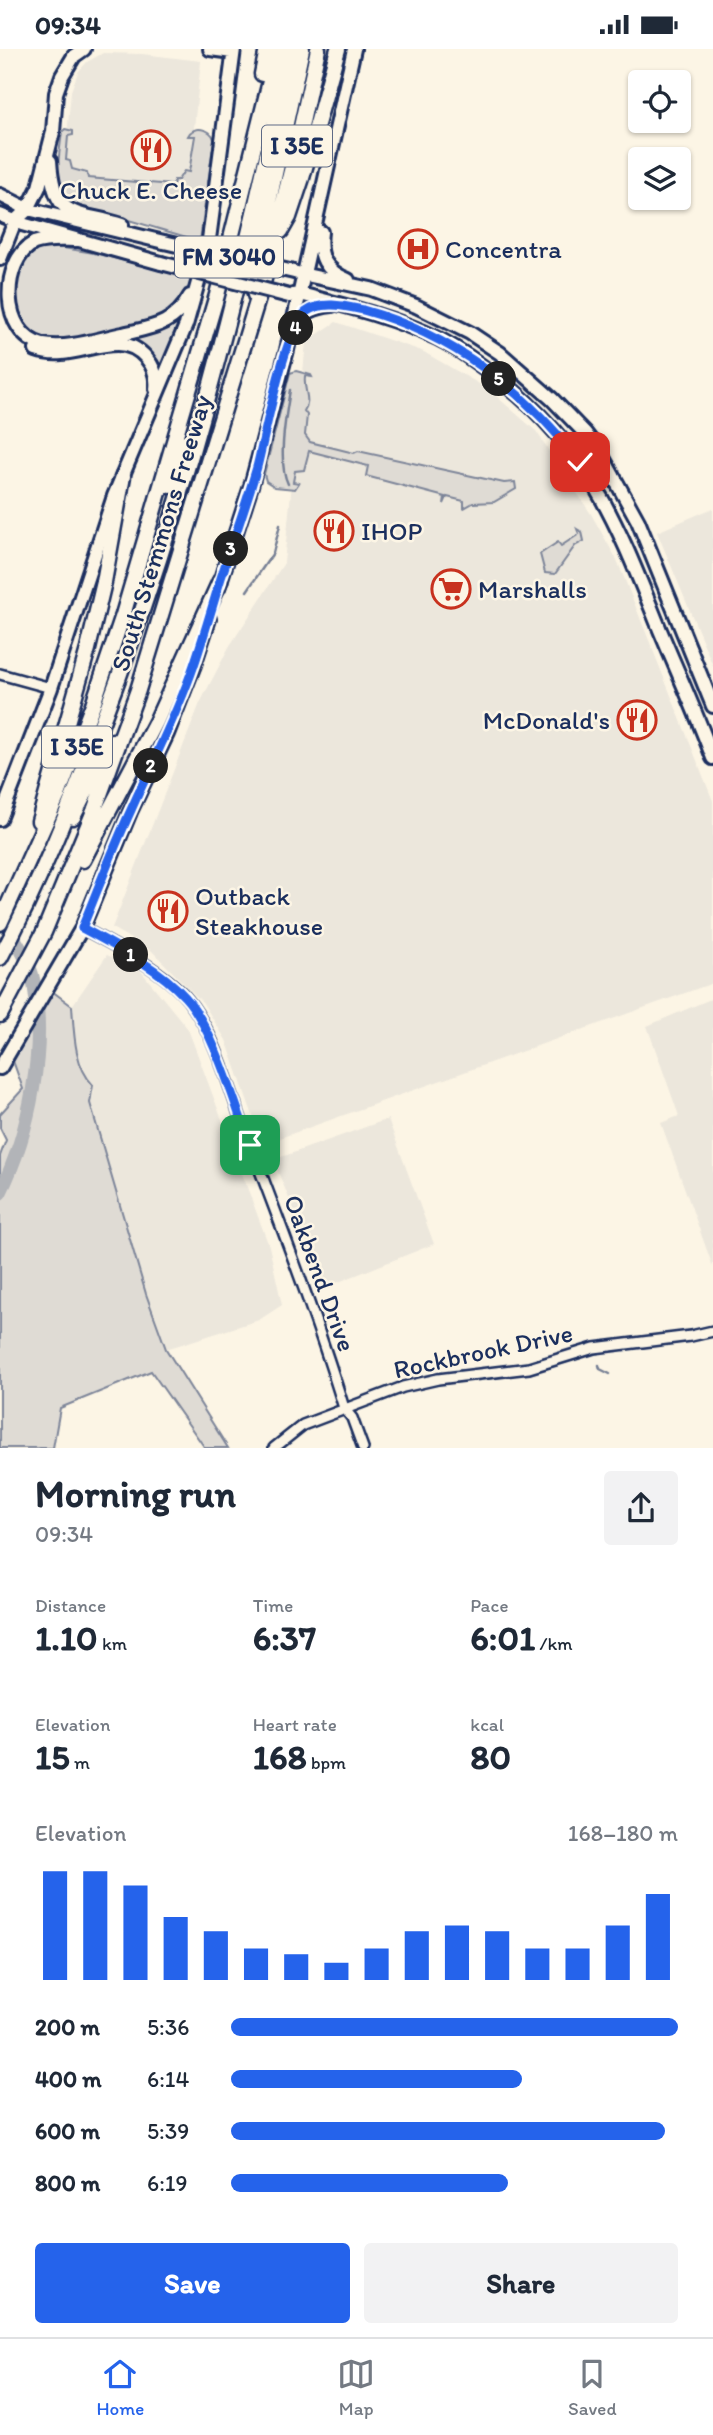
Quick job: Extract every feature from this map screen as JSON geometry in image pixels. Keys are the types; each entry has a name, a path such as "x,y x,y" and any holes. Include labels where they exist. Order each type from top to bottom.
{"highway":[{"path":"231,240 267,49"},
{"name":"South Stemmons Freeway","path":"0,923 23,876 79,741 123,615 190,392 278,49"},
{"path":"22,916 82,773 139,622 167,537 228,327 264,176 290,49"},
{"path":"256,303 253,275 302,49"},
{"name":"South Stemmons Freeway","path":"0,1014 44,932 94,811 138,690 273,243 318,49"},
{"path":"273,243 289,217 338,49"},
{"path":"123,615 228,327"},
{"path":"23,876 88,649 104,582 123,476"},
{"path":"44,932 156,722 220,581"},
{"path":"0,958 138,690"}],"main road":[{"path":"0,259 15,222 28,209 38,187 49,148 59,84 66,66 84,49"},
{"path":"210,49 234,50"},
{"path":"0,1068 82,928 194,665 251,486 287,350 299,274 327,176 354,49"},
{"name":"South Stemmons Freeway","path":"0,819 51,688 108,514 178,346 199,280 208,247 234,50"},
{"path":"49,148 51,182 54,194 61,204 70,211 128,226 140,236"},
{"path":"327,176 319,248 323,261 337,276 372,289"},
{"path":"0,195 28,209"},
{"name":"FM 3040","path":"28,209 372,289 434,314 486,343 545,393 585,433 607,465 638,521 713,706"},
{"path":"0,215 77,240"},
{"path":"77,240 45,240 31,244 14,258 3,277 2,300 10,321 20,333 41,345 94,340 165,323 185,306 199,280"},
{"name":"FM 3040","path":"77,240 161,263 340,305 408,325 467,355 519,395 561,436 580,462 619,530 713,758"},
{"path":"287,350 299,320 308,311 340,305"},
{"path":"0,317 16,338 31,348 47,353 65,354 118,344 133,348 146,357 153,367 157,379 154,399"}],"street":[{"path":"0,674 51,688"},
{"name":"Oakbend Drive","path":"82,928 134,956 178,990 196,1011 218,1059 309,1299 344,1408 352,1418 363,1448"},
{"name":"Rockbrook Drive","path":"274,1448 303,1425 402,1387 429,1381 507,1372 594,1348 713,1331"}],"shaded area":[{"path":"103,53 142,54 201,61 188,185 85,179 64,169 71,91 78,72 87,62"},
{"path":"65,129 73,131 73,135 68,136 66,160 70,161 72,169 87,173 88,178 173,185 174,180 178,180 184,171 189,172 195,136 188,136 190,133 198,129 209,132 214,139 200,241 67,202 58,176 62,132"},
{"path":"51,246 94,253 192,278 180,303 173,310 145,323 82,339 44,341 32,337 20,326 14,311 9,278 30,251"},
{"path":"180,318 161,370 158,371 152,359 101,342"},
{"path":"336,322 422,351 488,389 536,431 591,514 617,560 713,801 713,983 263,1144 226,1040 203,1003 152,951 112,928 200,703 229,647 284,563 306,342"},
{"path":"296,371 312,377 305,376 305,435 310,442 504,483 515,482 516,489 494,502 473,503 464,508 464,501 447,497 444,504 445,497 366,476 368,466 309,451 304,470 295,471 293,482 299,483 295,489 275,487 266,481 264,474 290,373"},
{"path":"713,508 713,666 657,532"},
{"path":"577,529 582,532 584,541 575,546 555,574 545,573 540,554 558,542 561,546 579,534"},
{"path":"107,955 140,970 188,1029 269,1246 282,1305 259,1320 166,1349 146,1294 90,1103 94,1092 75,1047 72,1006"},
{"path":"52,991 72,1006 79,1058 93,1085 90,1103 146,1294 166,1349 228,1448 205,1448 151,1371 60,1408 53,1448 0,1448 0,1156 6,1140 0,1128 0,1114 23,1089 12,1058"},
{"path":"713,998 713,1267 661,1123 679,1116 647,1026"},
{"path":"388,1119 434,1244 326,1287 273,1160"}],"waterway":[{"path":"288,484 283,451 290,390"},
{"path":"247,591 273,553 280,525"},
{"path":"0,1193 11,1169 27,1116 37,1060 38,1032 37,1005 31,972 7,927"},
{"path":"599,1365 600,1369 610,1374"}],"place":[{"name":"Chuck E. Cheese","path":"151,150"},
{"name":"Concentra","path":"418,249"},
{"name":"IHOP","path":"334,531"},
{"name":"Marshalls","path":"451,589"},
{"name":"McDonald's","path":"637,720"},
{"name":"Outback Steakhouse","path":"168,911"}],"route":[{"path":"250,1145 208,1035 186,997 134,956 82,928 130,812 167,734 194,665 251,486 287,350 299,320 308,311 318,307 340,305 408,325 438,339 467,355 519,395 561,436 580,462"}]}
